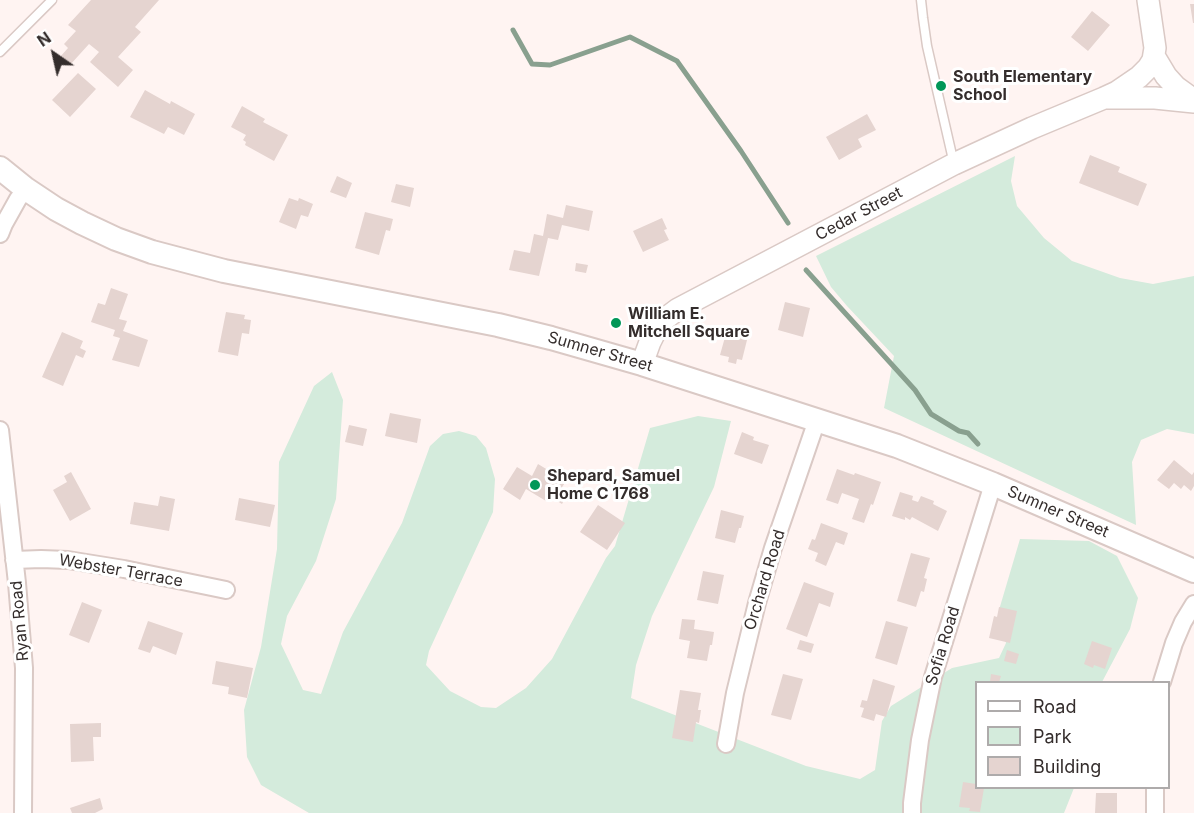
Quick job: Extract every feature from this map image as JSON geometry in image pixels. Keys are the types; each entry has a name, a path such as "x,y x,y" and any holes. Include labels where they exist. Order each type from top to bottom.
{"main road":[{"name":"Sumner Street","path":"0,168 26,189 65,213 116,239 152,252 224,272 498,326 642,364 897,446 993,484 1194,572"}],"street":[{"path":"1148,0 1154,39 1154,56"},
{"name":"Cedar Street","path":"642,364 655,332 672,313 954,164 1116,92 1148,69 1154,56"},
{"name":"Cedar Street","path":"1154,56 1166,76 1194,101"},
{"name":"Cedar Street","path":"1104,98 1144,97 1194,101"},
{"path":"0,234 18,199 26,189"},
{"name":"Orchard Road","path":"726,744 735,693 757,603 773,548 817,420"},
{"name":"Ryan Road","path":"0,430 24,668 23,813"},
{"name":"Sofia Road","path":"912,813 920,740 933,678 993,484"},
{"name":"Webster Terrace","path":"14,560 68,560 226,590"},
{"path":"1162,681 1174,643 1194,604"},
{"path":"1155,789 1155,813"}],"lane":[{"path":"0,52 52,0"},
{"path":"921,0 927,46 954,164"}],"green space":[{"path":"1015,156 1011,181 1017,206 1044,238 1072,261 1120,278 1153,284 1194,276 1194,434 1167,429 1141,440 1132,462 1136,525 884,408 894,356 831,287 816,256"},
{"path":"332,372 343,400 336,499 316,561 287,616 281,644 303,690 321,694 343,632 402,523 430,446 443,434 459,431 476,436 486,448 495,479 493,512 429,651 426,665 450,691 481,707 496,708 526,688 552,659 606,558 615,546 650,428 698,416 731,421 714,487 652,616 636,665 631,698 806,766 860,779 875,770 882,721 891,706 952,668 999,658 1006,643 999,610 1020,539 1089,541 1117,556 1138,598 1130,629 1103,681 975,681 975,789 1074,789 1064,813 309,813 261,785 247,757 244,710 261,647 277,549 279,462 314,386"}],"building":[{"path":"91,0 159,0 135,27 141,32 118,57 133,70 118,87 90,62 99,52 89,44 70,65 60,57 68,48 64,44 76,31 68,25"},
{"path":"1190,4 1194,4 1194,23 1193,23"},
{"path":"1092,11 1110,25 1088,51 1071,37"},
{"path":"78,73 96,89 70,117 52,100"},
{"path":"145,90 170,104 171,101 195,114 184,135 168,127 164,134 130,117"},
{"path":"242,106 265,119 263,122 288,135 274,161 245,145 246,142 243,140 246,135 231,127"},
{"path":"867,114 876,130 858,139 862,147 839,160 826,137"},
{"path":"1090,155 1120,167 1118,172 1147,184 1138,206 1079,183"},
{"path":"337,176 352,183 346,198 330,192"},
{"path":"396,184 414,188 410,207 391,202"},
{"path":"289,198 298,201 299,198 313,204 308,217 301,215 296,229 279,222"},
{"path":"566,205 593,211 589,231 562,225 558,240 548,238 539,276 509,270 514,250 530,253 534,234 543,236 547,214 563,218"},
{"path":"365,212 393,219 390,231 386,230 379,255 355,248"},
{"path":"662,218 669,240 643,252 633,231"},
{"path":"576,263 588,265 586,273 575,271"},
{"path":"111,288 128,294 119,319 127,321 123,331 148,340 139,367 112,360 120,338 113,336 115,330 91,322 98,303 105,305"},
{"path":"785,302 810,308 803,337 778,330"},
{"path":"226,312 245,315 244,319 251,320 249,334 242,333 238,356 218,352"},
{"path":"727,330 748,336 742,360 737,359 736,364 728,362 729,357 720,355"},
{"path":"62,332 83,341 80,348 86,351 83,358 76,355 63,386 42,377"},
{"path":"390,413 421,419 417,443 385,436"},
{"path":"349,425 367,429 363,446 345,442"},
{"path":"742,432 754,437 753,440 769,445 762,464 734,454"},
{"path":"1174,460 1192,475 1194,472 1194,486 1191,491 1184,485 1181,489 1174,483 1169,489 1157,480"},
{"name":"Shepard, Samuel Home C 1768","path":"538,464 566,481 559,492 566,496 562,504 549,496 546,501 526,489 520,500 503,489 517,467 532,476"},
{"path":"837,469 881,482 864,523 852,519 859,499 842,493 838,504 826,500"},
{"path":"71,472 91,509 70,521 53,490 67,482 64,476"},
{"path":"900,492 913,496 912,500 918,502 921,496 934,501 933,504 947,511 938,531 912,517 910,520 905,517 905,520 892,516"},
{"path":"160,496 175,499 169,531 130,524 134,502 158,506"},
{"path":"239,498 275,505 270,527 235,520"},
{"path":"598,505 625,523 607,550 580,532"},
{"path":"721,510 744,516 735,543 715,538"},
{"path":"821,523 848,533 844,545 836,542 826,566 815,561 818,553 808,549 812,539 815,540"},
{"path":"911,553 930,558 924,578 927,579 924,592 921,591 916,607 897,601"},
{"path":"703,571 724,575 718,604 697,600"},
{"path":"804,582 834,593 830,607 819,603 807,637 786,629"},
{"path":"82,602 102,610 89,643 69,635"},
{"path":"999,607 1017,611 1010,643 989,638 994,616 997,617"},
{"path":"682,619 695,620 694,629 714,632 707,661 687,658 690,641 679,639"},
{"path":"148,621 183,633 176,655 153,646 150,653 138,649"},
{"path":"886,621 908,627 897,665 875,658"},
{"path":"800,640 814,644 811,653 797,649"},
{"path":"1092,641 1112,648 1105,669 1094,665 1093,668 1084,664"},
{"path":"1007,650 1019,654 1016,664 1004,661"},
{"path":"216,661 253,668 247,698 228,694 229,687 212,684"},
{"path":"783,674 803,679 791,720 771,715"},
{"path":"991,674 1001,676 999,681 990,681"},
{"path":"873,679 895,686 886,717 876,714 874,721 861,717 864,708 860,707 862,700 867,701"},
{"path":"680,690 701,693 698,710 701,710 699,723 696,722 693,742 672,738"},
{"path":"101,723 101,737 93,737 94,761 71,762 70,724"},
{"path":"963,782 975,784 975,789 984,789 980,812 959,807"},
{"path":"1096,793 1117,793 1117,813 1095,813"},
{"path":"100,798 103,809 95,813 72,813 70,808"}],"waterway":[{"path":"513,30 532,64 550,65 630,37 677,61 741,151 788,223"},
{"path":"806,270 915,390 931,414 959,431 968,433 978,444"}],"place":[{"name":"South Elementary School","path":"941,86"},
{"name":"William E. Mitchell Square","path":"616,323"},
{"name":"Shepard, Samuel Home C 1768","path":"535,485"}]}
